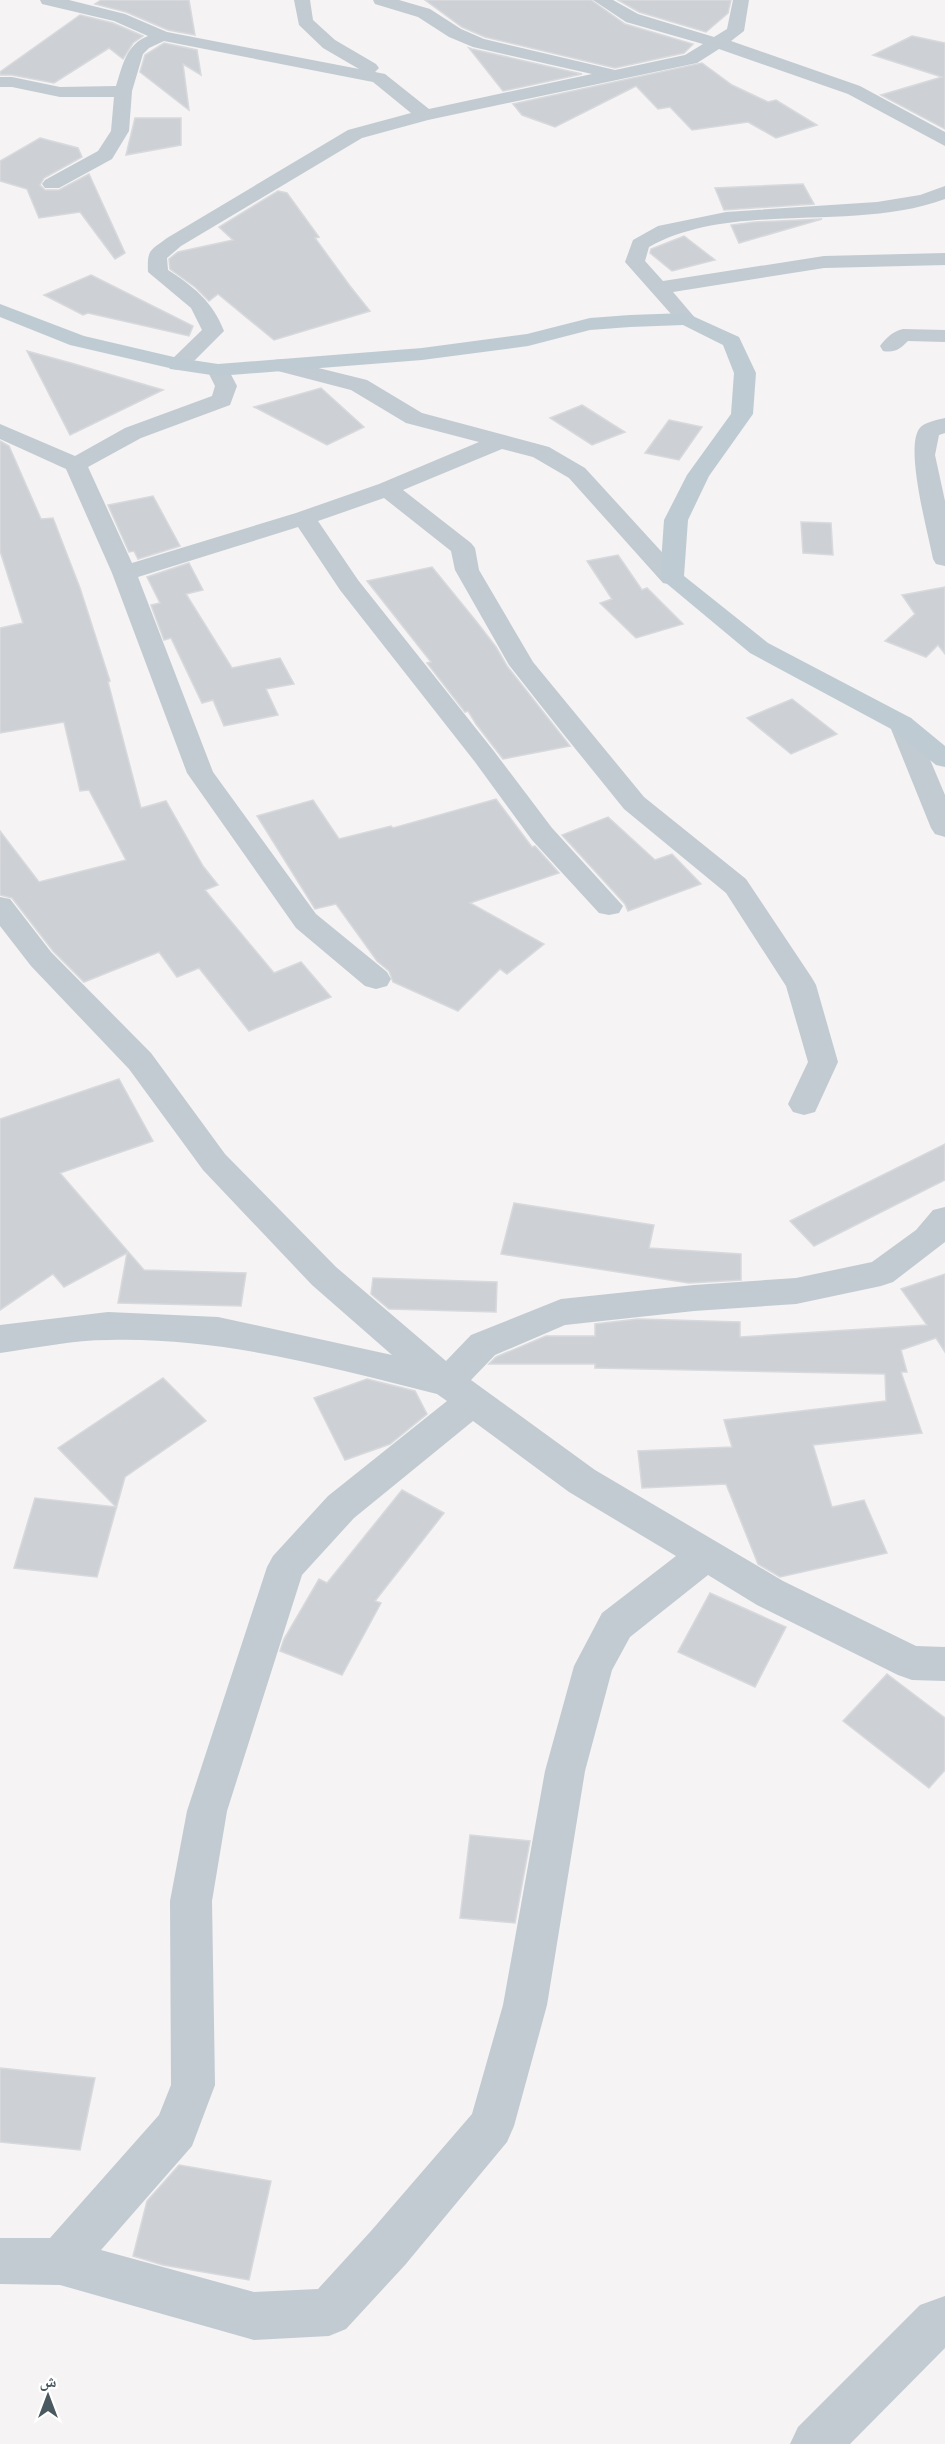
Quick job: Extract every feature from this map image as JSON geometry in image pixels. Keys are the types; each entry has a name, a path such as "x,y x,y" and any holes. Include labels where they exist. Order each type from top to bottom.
{"main road":[{"path":"0,310 77,341 178,364 218,370 422,354 528,340 590,324 686,319 732,341 745,373 742,414 698,475 676,520 672,578 759,648 902,724 945,759"}],"street":[{"path":"48,0 107,12 140,24 162,36 379,78"},
{"path":"302,0 305,21 329,44 368,66 379,78 425,115"},
{"path":"381,0 419,7 454,33 479,43 615,74"},
{"path":"601,0 632,18 718,42 854,90 945,140"},
{"path":"178,364 213,331 208,315 189,293 158,273 157,256 174,242 355,134 425,115 692,59 735,31 741,0"},
{"path":"52,184 105,155 120,132 123,91 135,53 143,44 162,36"},
{"path":"0,82 12,82 60,92 123,91"},
{"path":"686,319 635,262 640,244 665,230 726,218 877,208 924,200 945,192"},
{"path":"659,288 824,262 945,259"},
{"path":"891,346 903,335 945,336"},
{"path":"282,365 359,385 414,418 541,452 577,473 672,578"},
{"path":"76,465 133,433 222,400 226,386 218,370"},
{"path":"945,425 929,431 924,454 945,559"},
{"path":"0,431 76,465 124,573 200,773 306,921 376,979"},
{"path":"124,573 304,518 387,489 501,441"},
{"path":"387,489 463,548 467,570 522,665 634,803 736,886 801,985 823,1062 804,1104"},
{"path":"304,518 349,585 484,756 542,834 609,906"},
{"path":"902,724 945,828"},
{"path":"0,906 41,959 140,1061 214,1162 324,1276 460,1391 582,1481 770,1593 912,1663 945,1664"},
{"path":"60,2262 176,2130 193,2085 191,1901 204,1822 286,1567 341,1508 460,1391 483,1345 561,1312 694,1298 796,1291 881,1273 928,1239 945,1219"},
{"path":"0,1339 108,1326 218,1331 322,1352 460,1391"},
{"path":"0,2261 60,2262 254,2316 329,2312 388,2248 491,2126 525,2005 566,1771 593,1666 616,1625 706,1555"},
{"path":"815,2444 937,2322 945,2320"}],"building":[{"path":"101,0 189,0 195,35 168,30 126,12 95,4"},
{"path":"425,0 591,0 625,24 693,44 684,53 615,68 485,37 462,27"},
{"path":"618,0 731,0 728,13 706,32 639,12"},
{"path":"80,15 113,23 143,36 133,43 123,59 109,48 54,83 0,75 0,72"},
{"path":"912,36 945,43 945,129 881,95 942,77 873,55"},
{"path":"164,43 197,50 201,75 183,64 189,110 140,72 145,55"},
{"path":"469,48 472,49 582,74 503,91"},
{"path":"702,63 732,85 768,102 776,100 817,125 776,138 748,122 692,130 670,107 658,109 636,86 555,127 522,115 513,104"},
{"path":"135,118 181,118 181,145 126,155"},
{"path":"40,138 78,148 82,157 44,178 40,185 45,190 59,190 89,174 125,253 115,259 80,212 39,218 27,189 0,181 0,161"},
{"path":"803,184 814,204 724,210 715,188"},
{"path":"278,191 287,193 319,237 315,238 370,311 274,340 218,294 209,301 195,287 170,269 169,259 178,252 233,240 219,227"},
{"path":"822,219 739,243 731,225 755,222"},
{"path":"684,236 715,260 672,271 650,253 651,249"},
{"path":"91,275 193,326 189,336 88,313 83,315 44,295"},
{"path":"27,351 71,363 163,390 70,435"},
{"path":"321,388 364,427 327,445 254,407"},
{"path":"582,405 625,432 592,445 550,418"},
{"path":"669,420 702,427 679,460 645,453"},
{"path":"0,441 9,446 41,519 53,518 80,588 110,681 108,682 141,808 166,801 203,866 218,885 205,890 274,973 301,962 331,997 249,1031 199,968 177,977 159,952 84,982 53,951 12,898 0,895 0,831 39,882 126,860 89,790 80,791 64,722 0,733 0,628 23,623 0,551"},
{"path":"153,496 180,546 138,559 134,551 129,552 108,505"},
{"path":"801,522 831,523 833,555 803,553"},
{"path":"618,555 642,590 647,588 683,624 636,638 600,603 612,599 587,561"},
{"path":"189,563 203,590 186,594 232,668 280,658 294,684 266,689 278,715 224,726 213,700 202,703 171,638 164,640 151,605 160,603 147,577"},
{"path":"432,567 476,621 507,666 570,746 503,759 468,711 465,712 427,663 431,662 367,581"},
{"path":"945,587 945,654 938,645 926,657 885,641 915,614 902,595"},
{"path":"792,699 837,734 791,754 747,718"},
{"path":"496,799 532,847 535,846 559,873 470,903 544,944 507,974 500,969 458,1011 393,982 389,971 377,961 336,904 315,909 257,816 313,800 339,839 391,826 393,828"},
{"path":"608,817 655,860 672,854 701,884 628,911 625,904 562,835"},
{"path":"119,1079 153,1141 60,1173 144,1270 246,1273 241,1306 118,1303 127,1253 64,1287 53,1274 0,1310 0,1119"},
{"path":"945,1144 945,1180 814,1246 790,1221"},
{"path":"514,1203 654,1225 649,1248 741,1254 741,1280 689,1283 501,1254"},
{"path":"945,1274 945,1352 936,1338 901,1350 907,1372 901,1372 922,1433 813,1445 832,1507 864,1500 887,1553 780,1577 758,1564 726,1484 642,1488 638,1451 732,1447 724,1420 886,1401 885,1374 595,1368 595,1364 489,1364 496,1357 546,1336 595,1336 595,1324 638,1319 740,1322 740,1337 927,1325 901,1289"},
{"path":"373,1278 497,1282 496,1312 389,1309 371,1294"},
{"path":"163,1378 206,1421 125,1477 97,1577 14,1568 35,1498 116,1507 58,1448"},
{"path":"367,1379 415,1391 427,1414 390,1444 345,1460 314,1398"},
{"path":"402,1490 444,1513 375,1601 381,1603 342,1675 280,1651 284,1639 319,1579 327,1583"},
{"path":"710,1593 786,1627 755,1687 678,1652"},
{"path":"887,1674 945,1718 945,1770 929,1788 843,1721"},
{"path":"470,1835 530,1841 515,1923 460,1918"},
{"path":"0,2068 95,2078 80,2150 0,2142"},
{"path":"179,2165 271,2181 249,2280 163,2265 133,2256 147,2201"}]}
